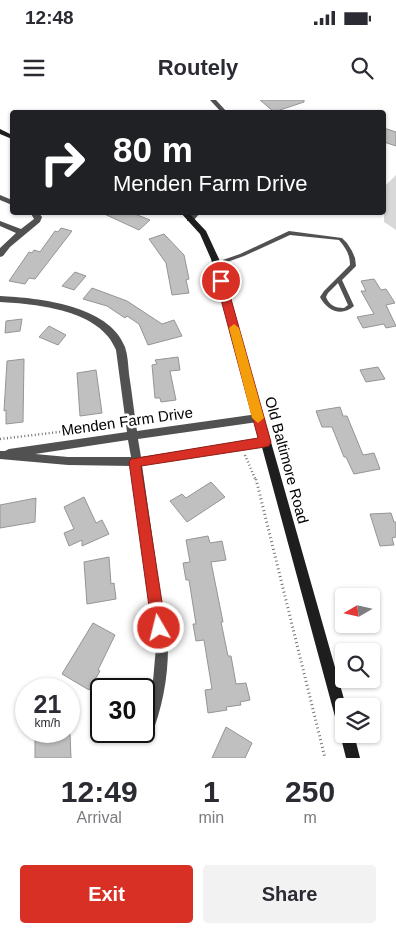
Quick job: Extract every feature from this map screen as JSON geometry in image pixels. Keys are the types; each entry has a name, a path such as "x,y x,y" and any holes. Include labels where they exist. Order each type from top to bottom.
{"street":[{"path":"213,100 222,110"},
{"path":"0,254 38,220 36,215"},
{"name":"Old Baltimore Road","path":"190,215 203,233 216,264 337,698"},
{"path":"0,223 22,233"},
{"path":"0,299 43,302 83,316 108,329 115,337 121,350 162,647 162,670 155,708"},
{"name":"Menden Farm Drive","path":"0,455 34,448 258,418"},
{"name":"Menden Farm Drive","path":"0,455 68,461 135,462 265,442"},
{"path":"349,743 353,758"}],"lane":[{"path":"216,264 242,255 289,233 310,234 340,239 345,244 353,260 353,266 339,279 323,297 325,303 330,308 346,310 351,306 350,299 339,279"}],"path":[{"path":"247,445 245,454 255,475 324,758"}],"shaded area":[{"path":"396,175 396,230 384,222 384,215 386,215 386,185"}],"building":[{"path":"260,100 304,100 304,102 280,110 272,110"},
{"path":"386,129 396,132 396,146 386,143"},
{"path":"106,215 138,215 150,220 139,230"},
{"path":"61,228 72,231 35,279 29,278 25,284 9,281 29,252 32,253 34,250 40,252 55,231 58,232"},
{"path":"164,234 184,255 189,279 186,280 189,293 172,295 166,263 149,239"},
{"path":"75,272 86,276 74,290 62,286"},
{"path":"374,279 381,290 386,289 395,303 386,305 396,326 386,328 384,324 363,328 357,317 374,314 361,291 366,291 361,281"},
{"path":"92,288 127,301 162,324 174,320 182,336 148,345 139,324 127,316 125,318 107,306 83,299"},
{"path":"22,319 20,331 5,333 6,321"},
{"path":"49,326 66,335 58,345 39,337"},
{"path":"178,357 180,370 170,371 176,400 161,402 160,398 155,398 152,365 157,364 155,360"},
{"path":"24,359 23,422 6,424 6,410 4,411 7,361"},
{"path":"378,367 385,379 366,382 360,370"},
{"path":"96,370 102,413 80,416 77,373"},
{"path":"340,407 343,416 347,416 363,455 374,453 380,469 354,474 346,457 344,457 332,427 322,427 316,411"},
{"path":"211,482 225,497 187,522 170,501 182,494 186,498"},
{"path":"84,497 96,523 102,520 109,534 82,546 82,540 69,546 64,533 74,529 64,507"},
{"path":"36,498 35,522 0,528 0,505"},
{"path":"391,513 394,522 396,522 396,537 392,538 394,545 380,546 370,514"},
{"path":"208,536 210,543 222,541 226,560 211,562 223,622 221,622 228,656 231,656 236,684 246,683 250,700 240,702 241,705 226,707 227,710 208,713 205,690 212,689 204,640 196,641 193,624 196,624 189,580 186,580 183,563 190,562 186,540"},
{"path":"109,557 111,584 114,583 116,599 87,604 84,562"},
{"path":"93,623 115,635 96,678 90,678 89,690 80,685 80,678 69,678 62,674"},
{"path":"226,727 252,743 245,758 212,758"},
{"path":"35,743 70,743 71,758 35,758"}],"slow traffic":[{"path":"234,328 258,418"}],"route":[{"path":"159,628 135,462 265,442 221,281"}]}
